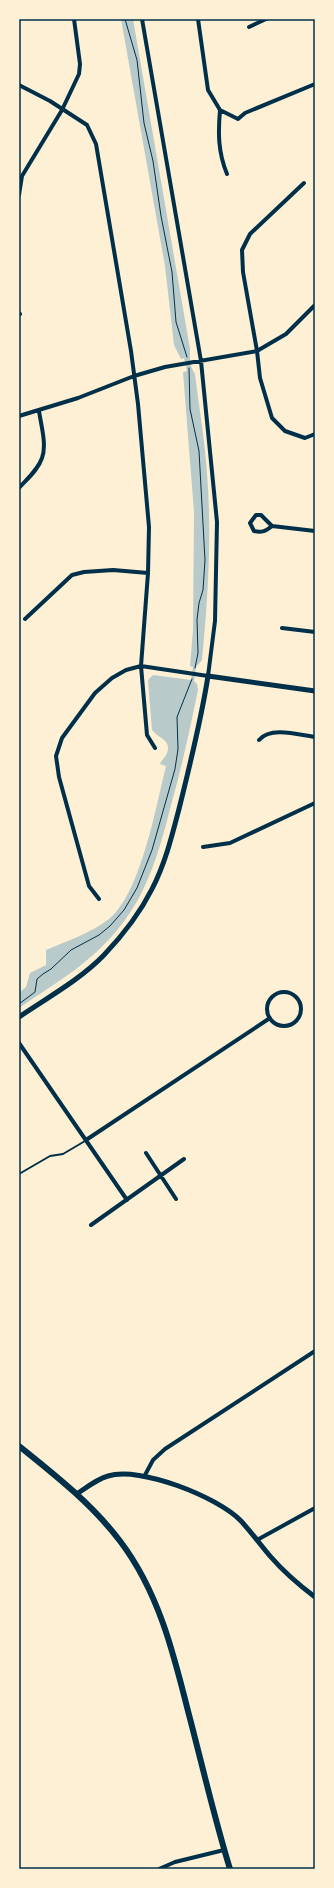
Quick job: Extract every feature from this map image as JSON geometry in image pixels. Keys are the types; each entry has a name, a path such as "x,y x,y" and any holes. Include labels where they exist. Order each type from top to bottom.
{"main road":[{"path":"19,1446 77,1494 97,1514 121,1542 141,1572 157,1605 175,1658 230,1869"}],"street":[{"path":"19,195 22,176 62,110 81,70 74,19"},
{"path":"19,1017 91,967 126,931 145,903 160,873 193,754 208,676 215,621 217,522 201,361 142,19"},
{"path":"198,19 208,90 220,110 238,119 245,114 315,84"},
{"path":"249,27 266,19"},
{"path":"19,84 86,125 96,144 138,404 148,527 148,573 141,666 147,735 155,748"},
{"path":"220,110 218,134 219,150 227,174"},
{"path":"304,183 250,234 242,250 243,272 258,351 260,378 272,418 285,431 305,438 315,434"},
{"path":"19,416 78,398 134,376 165,367 258,351 286,334 315,305"},
{"path":"19,488 34,471 42,458 43,448 39,411"},
{"path":"272,526 259,533 254,531 250,523 256,515 261,515 272,526 315,531"},
{"path":"25,619 72,575 84,572 113,570 148,573"},
{"path":"282,628 315,632"},
{"path":"99,899 89,886 59,777 56,756 58,746 71,725 95,693 106,682 121,672 141,666 315,691"},
{"path":"259,740 262,736 276,733 315,737"},
{"path":"203,847 230,843 315,804"},
{"path":"288,993 294,996 300,1003 300,1014 294,1023 283,1026 278,1025 270,1018 268,1013 269,1002 277,994 288,993"},
{"path":"86,1140 270,1018"},
{"path":"19,1043 127,1200"},
{"path":"146,1153 176,1199"},
{"path":"91,1225 184,1159"},
{"path":"145,1475 153,1460 165,1449 315,1351"},
{"path":"77,1494 96,1481 109,1475 125,1473 145,1475 213,1501 240,1520 291,1577 315,1597"},
{"path":"257,1540 315,1508"},
{"path":"159,1869 175,1862 224,1850"}],"lane":[{"path":"19,1174 50,1156 63,1154 86,1140"}],"path":[{"path":"19,1004 35,992 38,980 43,974 51,969 71,950 99,935 110,926 124,910 138,888 152,850 175,768 178,749 177,717 194,674 198,653 197,620 199,603 204,590 205,560 199,451 190,409 188,363 176,322 172,272 161,216 153,161 144,123 137,60 125,19"}],"shaded area":[{"path":"121,19 133,19 190,349 190,362 195,374 203,437 208,497 209,544 208,590 202,660 196,667 194,681 197,684 198,690 186,748 162,841 150,875 134,907 112,936 91,957 68,975 19,1008 19,993 26,987 30,973 46,965 46,950 87,933 109,919 120,907 130,890 146,848 166,766 160,764 168,749 166,742 152,730 148,680 153,675 191,680 193,667 190,666 193,630 194,512 183,372 187,371 184,358 181,359 174,345 165,266"}]}
